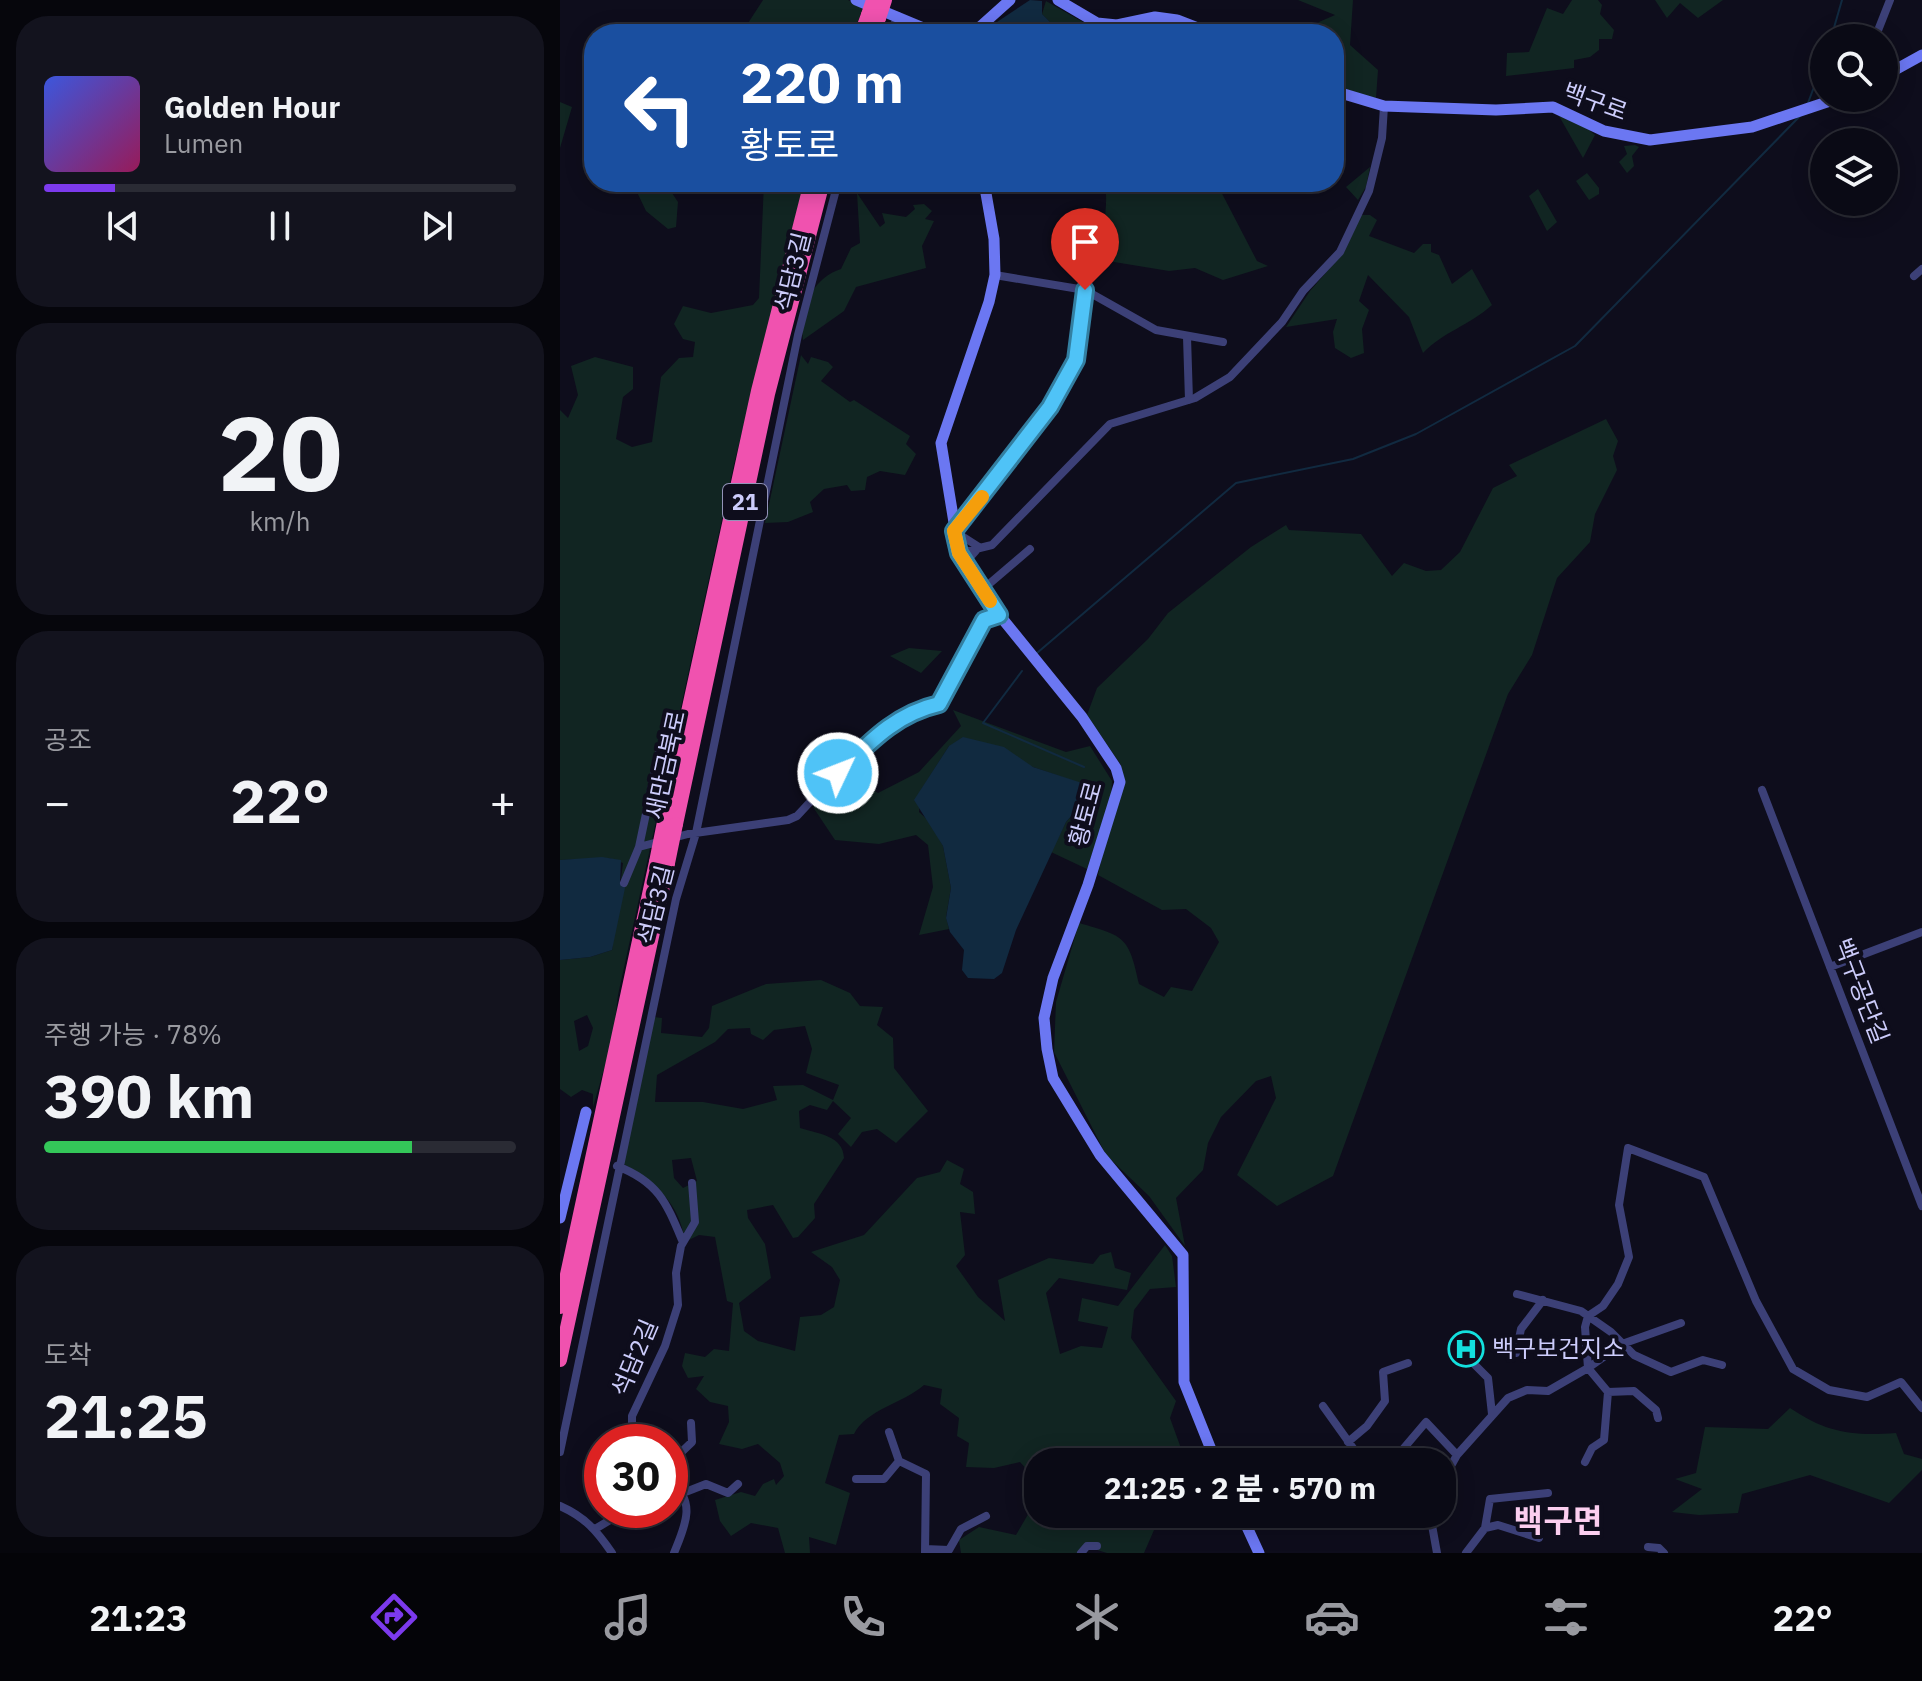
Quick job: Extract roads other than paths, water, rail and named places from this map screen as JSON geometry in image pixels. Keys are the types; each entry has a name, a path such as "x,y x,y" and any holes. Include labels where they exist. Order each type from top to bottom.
{"highway":[{"path":"873,0 873,24"},
{"path":"868,24 885,0"},
{"name":"새만금북로","path":"560,1360 758,391 808,192"},
{"name":"새만금북로","path":"670,823 771,379 820,192"},
{"name":"새만금북로","path":"560,1307 662,862"}],"main road":[{"path":"856,0 916,24"},
{"path":"983,24 1010,0"},
{"path":"1058,0 1097,23 1107,24"},
{"path":"1122,24 1155,17 1187,24"},
{"path":"1898,68 1922,55"},
{"name":"백구로","path":"1344,95 1364,103 1384,106 1496,110 1553,107 1604,131 1650,140 1752,127 1810,107"},
{"name":"황토로","path":"986,192 994,239 995,275 989,302 941,443 954,531 962,558 982,590 1082,717 1116,768 1120,782 1088,885 1053,978 1044,1018 1047,1049 1053,1078 1100,1155 1183,1255 1184,1382 1210,1448"},
{"path":"560,1218 586,1112"},
{"path":"1247,1528 1259,1553"}],"street":[{"path":"1881,24 1890,0"},
{"path":"894,24 898,16"},
{"path":"962,558 979,547 992,545 1110,424 1189,400 1230,377 1282,322 1303,291 1340,252 1369,191 1382,138 1384,106"},
{"name":"석담3길","path":"560,1452 617,1166 676,899 696,833 798,335 835,192"},
{"path":"1914,276 1922,269"},
{"path":"995,275 1085,290 1156,330 1223,342"},
{"path":"979,547 954,531 1050,407 1076,360 1085,290"},
{"path":"1187,337 1189,400"},
{"path":"982,590 1030,549"},
{"path":"639,847 696,833 797,816 891,722 916,709 939,704 984,620 999,615"},
{"path":"624,883 639,847 659,752"},
{"name":"백구공단길","path":"1762,790 1917,1179 1922,1206"},
{"path":"1830,967 1922,932"},
{"path":"1585,1462 1592,1448 1604,1440 1608,1392 1588,1368 1585,1327 1588,1316 1603,1306 1618,1284 1629,1257 1619,1205 1628,1148 1704,1177 1756,1301 1793,1369 1829,1390 1867,1397 1901,1382 1922,1408"},
{"path":"617,1166 635,1173 658,1190 682,1240"},
{"name":"석담2길","path":"632,1424 632,1416 665,1346 678,1305 676,1273 682,1240 695,1222 692,1183"},
{"path":"1517,1294 1588,1316 1634,1355 1671,1372 1703,1360 1722,1365"},
{"path":"1516,1353 1516,1340 1521,1329 1543,1300"},
{"path":"1457,1455 1508,1398 1527,1390 1548,1391 1622,1344 1681,1323"},
{"path":"1469,1359 1488,1378 1492,1414"},
{"path":"1348,1442 1367,1426 1385,1401 1383,1372 1408,1363"},
{"path":"1608,1392 1634,1391 1656,1410 1658,1418"},
{"path":"1323,1406 1352,1448"},
{"path":"1404,1448 1426,1422 1450,1448"},
{"path":"688,1446 692,1442 691,1423"},
{"path":"889,1432 899,1461 926,1474 925,1551 949,1550 954,1535 986,1516"},
{"path":"856,1479 884,1479 899,1461"},
{"path":"688,1491 706,1484 728,1493 738,1484"},
{"path":"1466,1553 1485,1528 1490,1499 1548,1493"},
{"path":"560,1506 577,1513 595,1529 612,1553"},
{"path":"1485,1528 1498,1525 1539,1538"},
{"path":"674,1553 682,1528"},
{"path":"1432,1528 1437,1553"},
{"path":"1081,1553 1087,1546 1097,1546"},
{"path":"1648,1547 1659,1548 1664,1553"}],"water":[{"path":"1030,0 1042,1 1042,14 1052,24 996,24"},
{"path":"963,737 1004,747 1033,767 1082,783 1095,781 1098,786 1066,822 1016,930 1002,973 994,979 968,978 962,970 964,950 950,932 946,918 951,888 943,846 914,800 949,746"},
{"path":"602,857 621,860 620,883 625,888 612,950 590,957 560,960 560,860"}],"waterway":[{"path":"1835,24 1842,0"},
{"path":"1808,103 1810,98"},
{"path":"1037,653 1236,483 1353,459 1416,434 1575,346 1801,115"},
{"path":"1022,671 983,723 1084,767"}],"place":[{"name":"백구보건지소","path":"1466,1349"}],"district":[{"name":"백구면","path":"1558,1521"}]}
